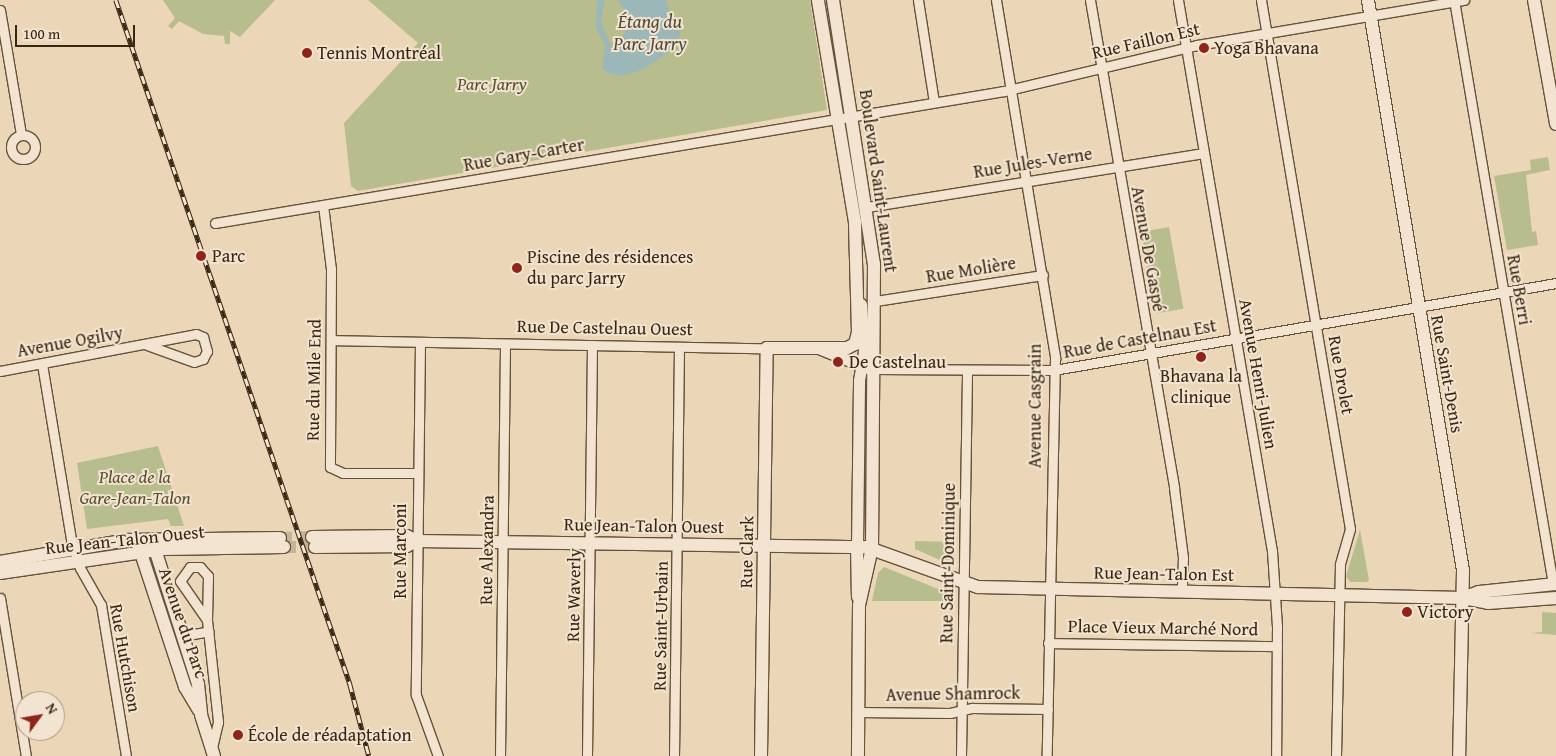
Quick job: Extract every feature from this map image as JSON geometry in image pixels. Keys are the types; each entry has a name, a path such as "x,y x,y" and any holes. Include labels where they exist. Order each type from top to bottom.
{"main road":[{"name":"Boulevard Saint-Laurent","path":"818,0 855,222 858,295 855,344 844,349 818,348"},
{"name":"Boulevard Saint-Laurent","path":"833,0 867,207 875,301 868,368 872,548 859,605 858,756"},
{"name":"Rue Saint-Denis","path":"1368,0 1461,559 1463,598 1459,756"},
{"path":"1534,0 1556,124"},
{"name":"Rue De Castelnau Ouest","path":"767,348 818,348"},
{"name":"Rue Clark","path":"762,756 767,348"},
{"name":"Rue Jean-Talon Ouest","path":"314,542 407,536 417,541 872,548"},
{"name":"Rue Jean-Talon Ouest","path":"0,572 137,539 153,545 282,542"},
{"name":"Avenue du Parc","path":"137,539 185,687 201,715 213,752"},
{"name":"Rue Jean-Talon Ouest","path":"0,562 76,555 141,552 153,545"},
{"name":"Avenue du Parc","path":"153,545 198,684 201,715"},
{"path":"857,547 859,605"},
{"name":"Rue Jean-Talon Est","path":"872,548 964,584 1049,589 1463,598 1488,603 1556,598"},
{"name":"Rue Jean-Talon Est","path":"1463,598 1479,592 1555,584"}],"street":[{"path":"918,0 934,102"},
{"name":"Avenue Casgrain","path":"996,0 1043,275 1054,370 1047,756"},
{"name":"Avenue De Gaspé","path":"1090,0 1175,498 1183,562 1182,592"},
{"name":"Avenue Henri-Julien","path":"1178,0 1272,551 1277,646 1276,756"},
{"name":"Rue Drolet","path":"1261,0 1350,529 1340,562 1336,756"},
{"name":"Rue Faillon Est","path":"838,119 1011,89 1186,47 1458,0"},
{"name":"Rue Berri","path":"1458,0 1503,292 1555,584"},
{"path":"0,10 21,134"},
{"name":"Rue Gary-Carter","path":"215,223 838,119"},
{"name":"Rue Jules-Verne","path":"867,207 1204,153"},
{"name":"Rue du Mile End","path":"323,205 331,260 330,467 343,473 416,473"},
{"name":"Rue Molière","path":"875,301 1043,275"},
{"name":"Rue de Castelnau Est","path":"868,368 968,371 1054,370 1556,283"},
{"name":"Boulevard Saint-Laurent","path":"857,547 868,368 864,318 858,295"},
{"name":"Avenue Ogilvy","path":"0,371 147,345 196,334 203,336 207,351 203,359 194,362 147,345"},
{"name":"Rue De Castelnau Ouest","path":"331,340 767,348"},
{"name":"Rue Marconi","path":"420,343 416,473 416,695 438,756"},
{"name":"Rue Alexandra","path":"500,756 505,344"},
{"name":"Rue Waverly","path":"587,756 592,345"},
{"name":"Rue Saint-Urbain","path":"674,756 679,347"},
{"name":"Rue De Castelnau Ouest","path":"818,348 868,368"},
{"name":"Rue Hutchison","path":"42,364 76,555 101,606 126,756"},
{"name":"Rue Saint-Dominique","path":"961,756 968,371"},
{"name":"Avenue du Parc","path":"207,620 180,581 190,567 200,567 208,576 207,620 218,722 213,752"},
{"path":"0,598 26,756"},
{"path":"182,636 208,631"},
{"name":"Place Vieux Marché Nord","path":"1048,643 1277,646"},
{"name":"Avenue Shamrock","path":"858,712 1048,709"}],"green space":[{"path":"163,0 275,0 240,37 230,31 230,44 225,44 224,36 203,34 179,21 172,29 168,26 175,18"},
{"name":"Parc Jarry","path":"368,0 810,0 827,110 358,191 351,186 344,123 418,43"},
{"path":"1548,157 1550,170 1526,175 1532,232 1536,231 1538,245 1507,250 1494,176 1531,170 1530,160"},
{"path":"1169,227 1183,309 1155,314 1140,232"},
{"name":"Place de la Gare-Jean-Talon","path":"158,446 184,526 171,526 168,519 87,529 77,463"},
{"path":"1360,530 1369,580 1367,582 1350,582 1346,576"},
{"path":"915,541 954,542 954,562 949,564 915,549"},
{"path":"884,567 948,593 951,601 872,601 878,573"},
{"path":"1542,612 1556,613 1556,635 1531,633 1542,632"}],"water":[{"name":"Étang du Parc Jarry","path":"597,0 605,0 601,23 613,50 619,49 630,17 617,0 666,0 671,17 682,24 680,35 666,54 642,70 622,76 608,73 602,69 605,46 596,28"}],"tunnel":[{"path":"280,538 312,537"},
{"path":"284,547 315,547"}],"railway":[{"path":"116,0 350,684 369,756"}],"place":[{"name":"Yoga Bhavana","path":"1204,48"},
{"name":"Tennis Montréal","path":"307,53"},
{"name":"Parc","path":"201,256"},
{"name":"Piscine des résidences du parc Jarry","path":"517,268"},
{"name":"Bhavana la clinique","path":"1201,357"},
{"name":"De Castelnau","path":"838,362"},
{"name":"Victory","path":"1407,612"},
{"name":"École de réadaptation","path":"238,735"}]}
